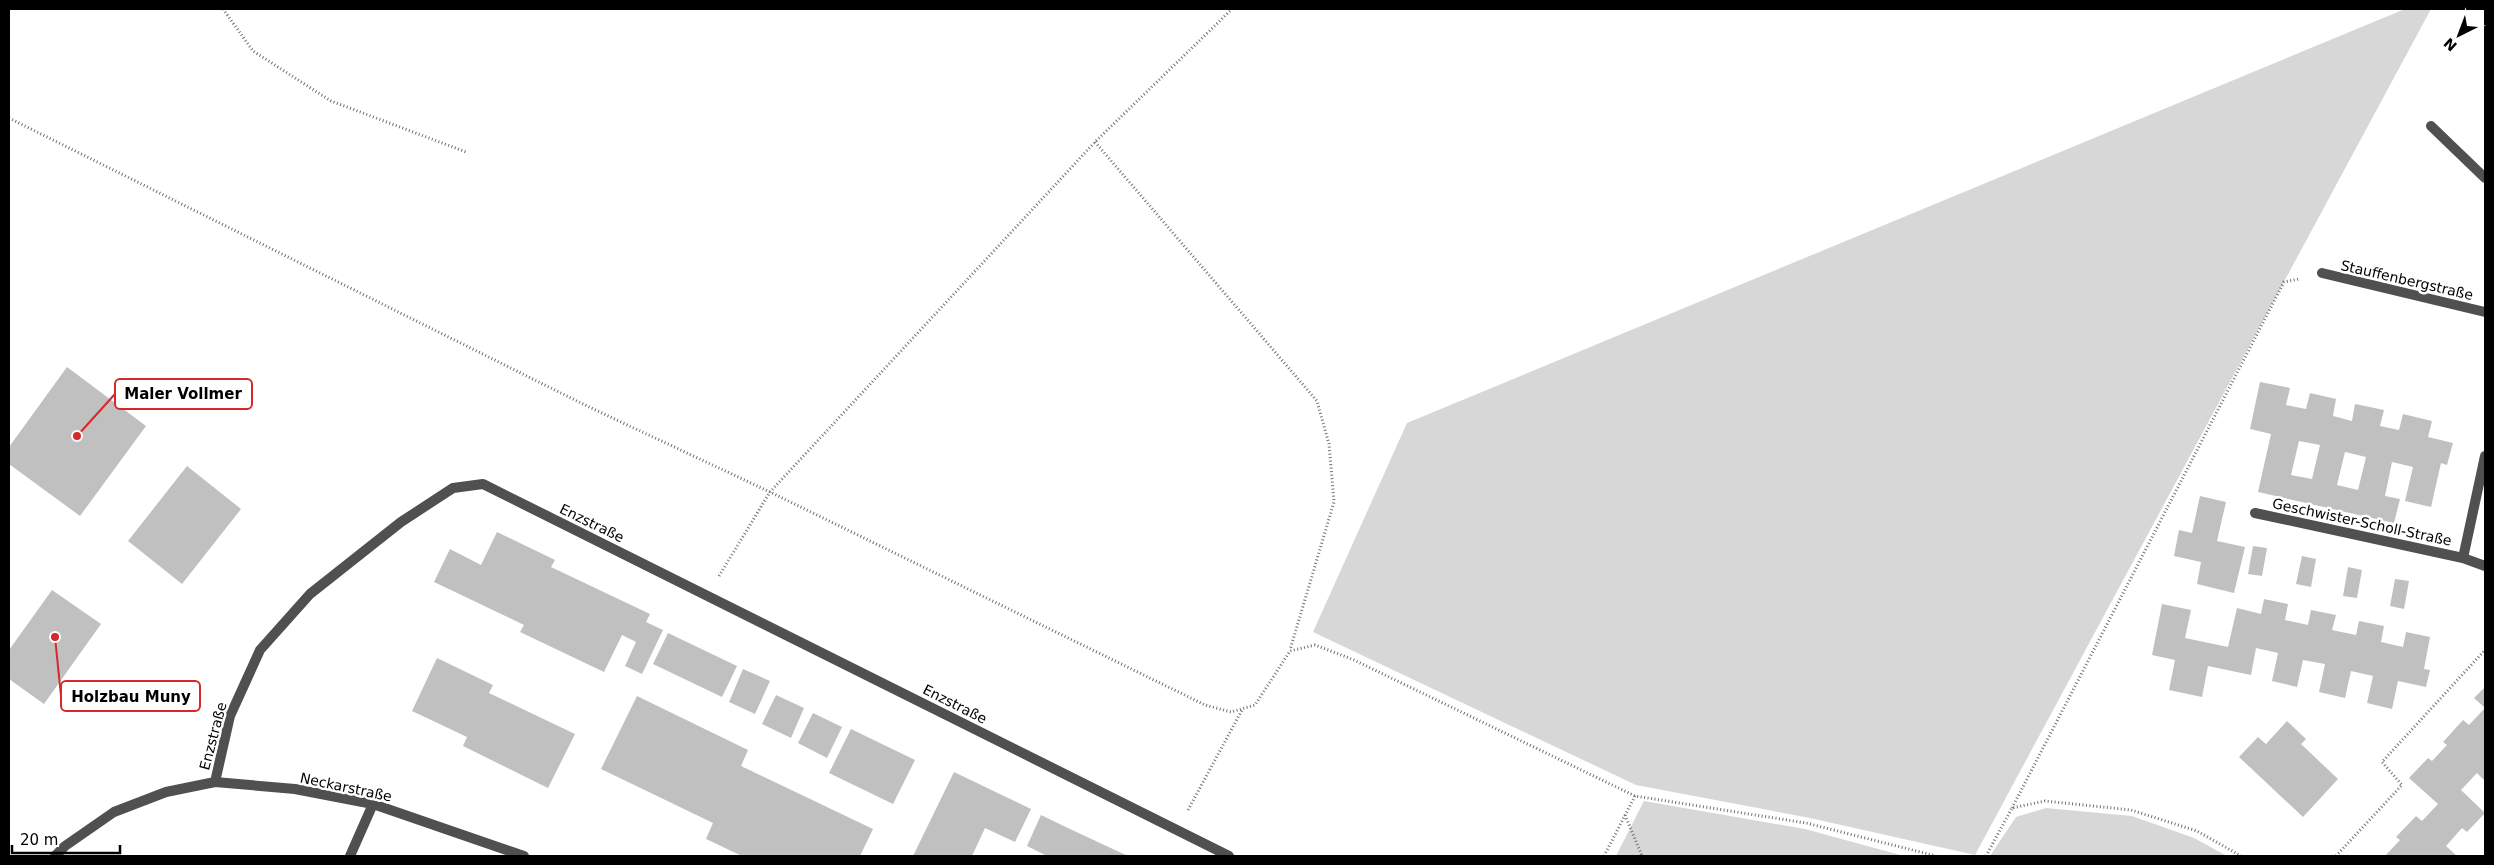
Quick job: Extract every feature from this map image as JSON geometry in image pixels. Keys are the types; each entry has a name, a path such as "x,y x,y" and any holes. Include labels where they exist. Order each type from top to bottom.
{"street":[{"path":"2431,126 2485,178"},
{"name":"Stauffenbergstraße","path":"2322,273 2485,312"},
{"name":"Geschwister-Scholl-Straße","path":"2463,558 2485,456"},
{"name":"Enzstraße","path":"55,856 65,846 114,812 166,792 215,782 230,716 260,650 310,594 402,522 453,488 483,484 1229,856"},
{"name":"Geschwister-Scholl-Straße","path":"2255,513 2463,558 2485,566"},
{"name":"Neckarstraße","path":"215,782 295,789 373,804 524,856"},
{"path":"350,856 373,804"}],"path":[{"path":"223,9 253,51 331,101 466,152"},
{"path":"707,596 770,492 1095,142 1232,9"},
{"path":"9,118 587,406 770,492 1205,705 1231,712 1255,705 1290,651 1334,502 1330,444 1317,402 1095,142"},
{"path":"1986,856 2284,282 2322,273"},
{"path":"1290,651 1315,646 1354,660 1635,796 1806,823 1936,856"},
{"path":"2336,856 2402,785 2382,762 2485,650"},
{"path":"1177,830 1243,709"},
{"path":"1604,856 1635,796"},
{"path":"2012,808 2045,801 2132,810 2197,831 2241,856"},
{"path":"1625,814 1642,856"}],"shaded area":[{"path":"2405,9 2431,9 1975,855 1810,818 1636,785 1313,632 1407,423"},
{"path":"1644,801 1805,829 1904,856 1616,856"},
{"path":"2046,808 2132,816 2194,838 2227,856 1990,856 2016,817"}],"building":[{"path":"67,367 146,426 80,516 9,464 9,447"},
{"path":"2260,382 2290,388 2286,405 2306,409 2310,393 2336,399 2333,416 2352,421 2355,404 2384,410 2380,426 2399,430 2403,414 2432,421 2428,437 2453,443 2447,465 2441,463 2431,507 2405,501 2413,467 2392,462 2385,496 2400,499 2394,523 2258,492 2271,434 2250,429","holes":["2299,441 2320,445 2312,479 2291,475","2345,452 2366,457 2358,490 2337,485"]},
{"path":"187,466 241,509 182,584 128,541"},
{"path":"2200,496 2226,502 2217,541 2245,547 2234,593 2197,584 2201,562 2174,556 2179,530 2192,533"},
{"path":"497,532 555,560 551,567 650,614 646,622 663,630 642,674 625,666 636,642 622,635 604,672 520,632 524,625 434,582 450,549 481,565"},
{"path":"2253,546 2267,548 2262,576 2248,574"},
{"path":"2302,556 2316,559 2311,587 2296,584"},
{"path":"2348,567 2362,570 2357,598 2343,596"},
{"path":"2395,579 2409,581 2404,609 2390,606"},
{"path":"52,590 101,624 44,704 9,679 9,650"},
{"path":"2264,599 2288,604 2285,620 2308,625 2311,610 2336,615 2332,630 2356,635 2359,621 2384,626 2381,642 2403,647 2406,632 2430,637 2424,669 2430,670 2426,687 2398,681 2392,709 2367,703 2373,676 2351,671 2345,698 2319,692 2325,664 2303,660 2297,687 2272,681 2278,653 2256,648 2251,675 2208,666 2202,697 2169,690 2175,660 2152,655 2162,604 2191,610 2185,638 2228,647 2237,608 2261,614"},
{"path":"668,633 737,666 722,697 653,664"},
{"path":"437,658 493,685 489,693 575,734 548,788 463,746 467,737 412,711"},
{"path":"743,669 770,681 755,714 729,702"},
{"path":"2485,687 2485,708 2474,698"},
{"path":"776,695 804,708 791,738 762,724"},
{"path":"637,696 748,750 741,766 873,829 860,856 742,856 706,839 713,823 601,769"},
{"path":"2485,708 2485,781 2477,773 2461,790 2485,813 2467,832 2462,828 2446,846 2457,856 2385,856 2400,840 2396,837 2416,816 2422,821 2438,804 2409,778 2428,758 2432,761 2447,745 2443,742 2463,720 2469,725"},
{"path":"813,713 842,727 827,758 798,743"},
{"path":"2287,721 2306,739 2301,744 2338,779 2303,817 2239,757 2258,737 2266,744"},
{"path":"851,729 915,760 893,804 829,773"},
{"path":"954,772 1031,809 1015,842 985,828 972,856 913,856"},
{"path":"1041,815 1128,856 1047,856 1027,846"}],"place":[{"name":"Maler Vollmer","path":"77,436"},
{"name":"Holzbau Muny","path":"55,637"}]}
